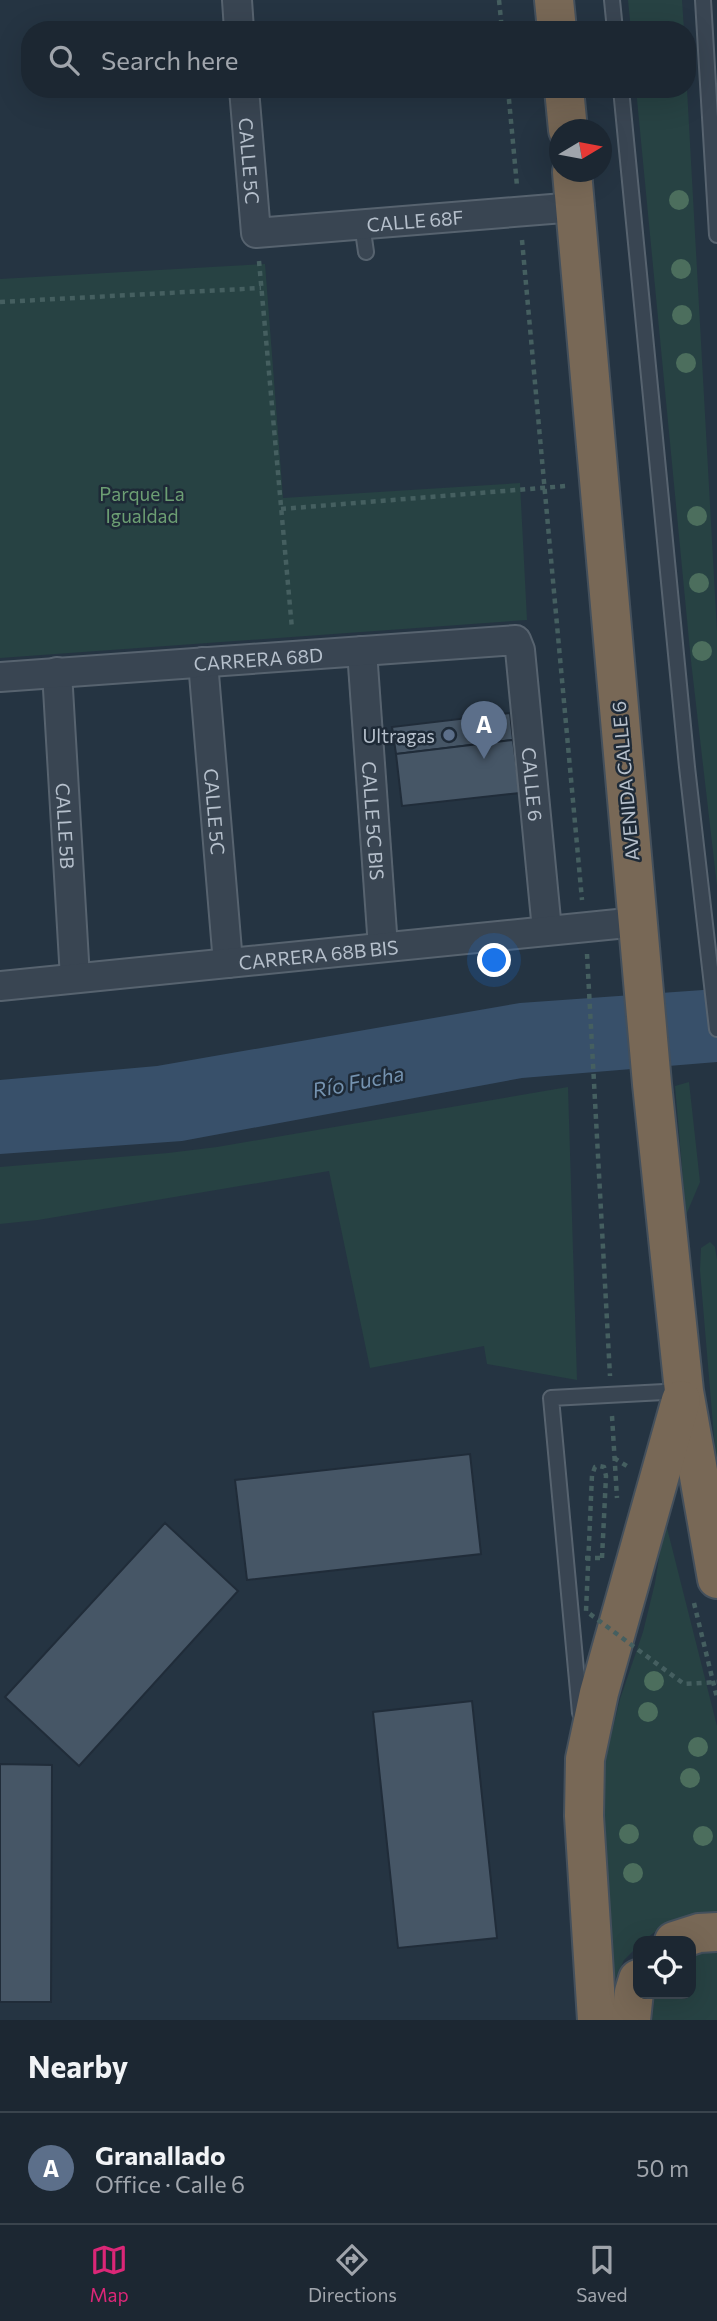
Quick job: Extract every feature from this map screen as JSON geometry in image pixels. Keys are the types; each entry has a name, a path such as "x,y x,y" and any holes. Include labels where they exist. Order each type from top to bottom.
{"highway":[{"path":"554,0 556,21"},
{"path":"565,98 567,119"},
{"name":"AVENIDA CALLE 6","path":"574,189 652,1084 684,1391 717,1579"},
{"path":"597,2020 583,1816 585,1759 599,1693 684,1391"},
{"path":"690,1936 717,1932"},
{"path":"631,2020 633,1999"}],"street":[{"path":"237,0 238,21"},
{"name":"CALLE 5C","path":"245,98 256,233"},
{"name":"CALLE 68F","path":"256,233 520,212 574,189"},
{"name":"CARRERA 68D","path":"0,677 516,640"},
{"name":"CALLE 6","path":"516,640 520,650 547,930"},
{"name":"CALLE 5C BIS","path":"362,651 383,947"},
{"name":"CALLE 5C","path":"203,662 228,963"},
{"name":"CALLE 5B","path":"57,673 75,978"},
{"name":"CARRERA 68B BIS","path":"0,986 638,922"}],"lane":[{"path":"612,0 614,21"},
{"path":"702,0 717,235"},
{"path":"622,98 687,767 717,1029"},
{"path":"362,224 366,252"},
{"path":"585,1759 551,1398 684,1391"}],"path":[{"path":"499,0 501,21"},
{"path":"509,98 589,974 617,1508"},
{"path":"256,233 294,656"},
{"path":"0,302 261,288"},
{"path":"281,509 600,484"},
{"path":"602,1558 606,1476 604,1467 599,1465 595,1467 592,1475 586,1611 684,1684 717,1682"}],"green space":[{"path":"628,0 682,0 683,21 630,21"},
{"path":"637,98 687,98 717,631 717,886 691,661"},
{"name":"Parque La Igualdad","path":"265,264 283,498 520,483 527,620 0,658 0,279"},
{"path":"689,1082 700,1182 686,1215 675,1086"},
{"path":"568,1087 577,1380 487,1364 484,1346 370,1368 329,1171 0,1224 0,1167 217,1147"},
{"path":"710,1242 715,1247 717,1260 717,1473 700,1270 701,1248"},
{"path":"665,1520 717,1726 717,1911 678,1920 651,1936 633,1936 633,1951 624,1960 612,1986 603,1844 604,1765 620,1699 643,1632 655,1583"},
{"path":"717,1951 717,2020 652,2020 654,1999 696,1999 696,1955"}],"water":[{"name":"Río Fucha","path":"717,989 717,1062 522,1078 182,1141 0,1154 0,1080 157,1066 520,1003"}],"building":[{"path":"510,713 513,740 396,754 392,727"},
{"path":"513,740 520,793 402,806 396,754"},
{"path":"470,1454 481,1554 247,1580 235,1480"},
{"path":"165,1523 238,1591 79,1766 5,1697"},
{"path":"472,1701 497,1938 398,1948 373,1712"},
{"path":"0,1764 52,1765 51,2002 0,2002"}],"place":[{"name":"Ultragas","path":"449,735"},
{"name":"Granallado","path":"484,759"}]}
